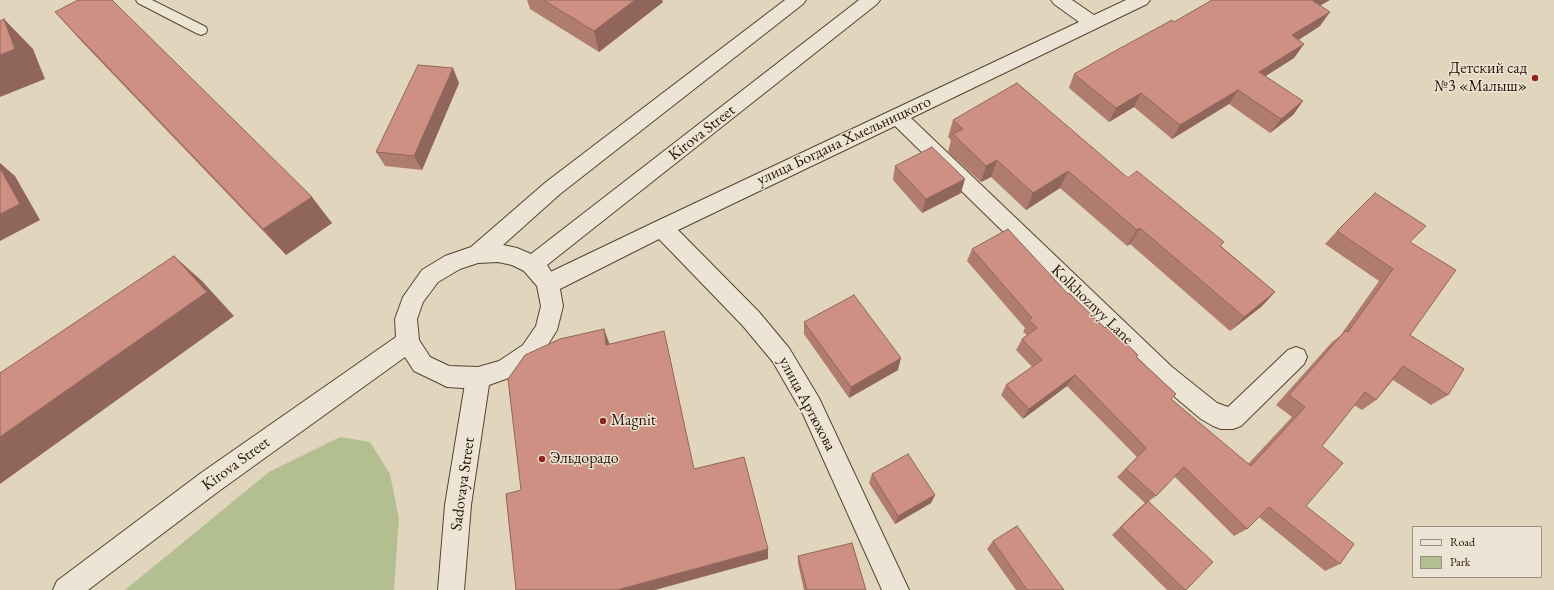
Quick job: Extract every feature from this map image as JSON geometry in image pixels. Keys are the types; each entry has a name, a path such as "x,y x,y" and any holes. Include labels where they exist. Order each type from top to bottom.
{"street":[{"path":"478,254 553,188 798,0"},
{"name":"Kirova Street","path":"532,265 871,0"},
{"path":"1060,0 1092,23"},
{"name":"улица Богдана Хмельницкого","path":"548,284 662,228 1141,0"},
{"name":"Kolkhoznyy Lane","path":"897,116 1164,374 1209,411 1221,418 1233,418 1296,358"},
{"name":"улица Артюхова","path":"662,228 751,319 781,355 811,406 896,590"},
{"path":"498,253 510,255 532,265 542,274 548,284 552,306 546,330 531,352 506,369 478,378 447,376 422,364 408,342 406,319 414,297 430,276 453,262 478,254 498,253"},
{"name":"Kirova Street","path":"66,590 210,482 408,342"},
{"name":"Sadovaya Street","path":"451,590 458,505 478,378"}],"lane":[{"path":"142,0 201,30"}],"green space":[{"path":"340,437 370,442 390,474 399,519 394,590 125,590 269,472"}],"building":[{"path":"78,0 112,0 312,197 263,229 55,12"},
{"path":"543,0 635,0 594,31"},
{"path":"1212,0 1314,0 1313,1 1330,12 1292,35 1304,44 1259,72 1303,101 1281,119 1238,90 1180,125 1141,93 1116,108 1074,74 1172,20 1174,22"},
{"path":"4,19 15,49 0,55 0,21"},
{"path":"418,65 453,68 414,156 376,152"},
{"path":"1017,83 1128,178 1137,171 1224,242 1220,246 1275,292 1244,317 1140,228 1137,230 1068,171 1033,193 997,160 986,166 953,134 963,129 953,120"},
{"path":"932,147 965,179 926,199 895,166"},
{"path":"0,168 20,204 0,214"},
{"path":"1375,193 1426,226 1410,242 1456,270 1410,335 1464,369 1448,395 1403,366 1376,400 1365,392 1322,446 1343,463 1306,506 1354,544 1340,564 1269,507 1247,529 1184,467 1156,496 1126,469 1146,448 1075,375 1029,409 1006,385 1042,360 1022,339 1037,328 1029,320 1032,318 972,249 1008,229 1068,294 1069,293 1105,328 1108,326 1138,355 1136,357 1176,394 1171,399 1251,466 1305,407 1289,395 1345,331 1348,332 1393,269 1337,231"},
{"path":"174,256 207,292 0,437 0,373"},
{"path":"854,295 901,358 851,387 804,322"},
{"path":"604,329 606,345 664,331 694,469 744,457 768,549 617,590 516,590 506,494 521,490 508,379 525,355 560,339"},
{"path":"908,454 935,495 898,516 872,474"},
{"path":"1148,501 1213,562 1186,590 1121,527"},
{"path":"1017,526 1064,590 1027,590 993,541"},
{"path":"852,543 866,590 807,590 798,556"}],"place":[{"name":"Детский сад №3 «Малыш»","path":"1535,78"},
{"name":"Magnit","path":"603,421"},
{"name":"Эльдорадо","path":"542,459"}]}
